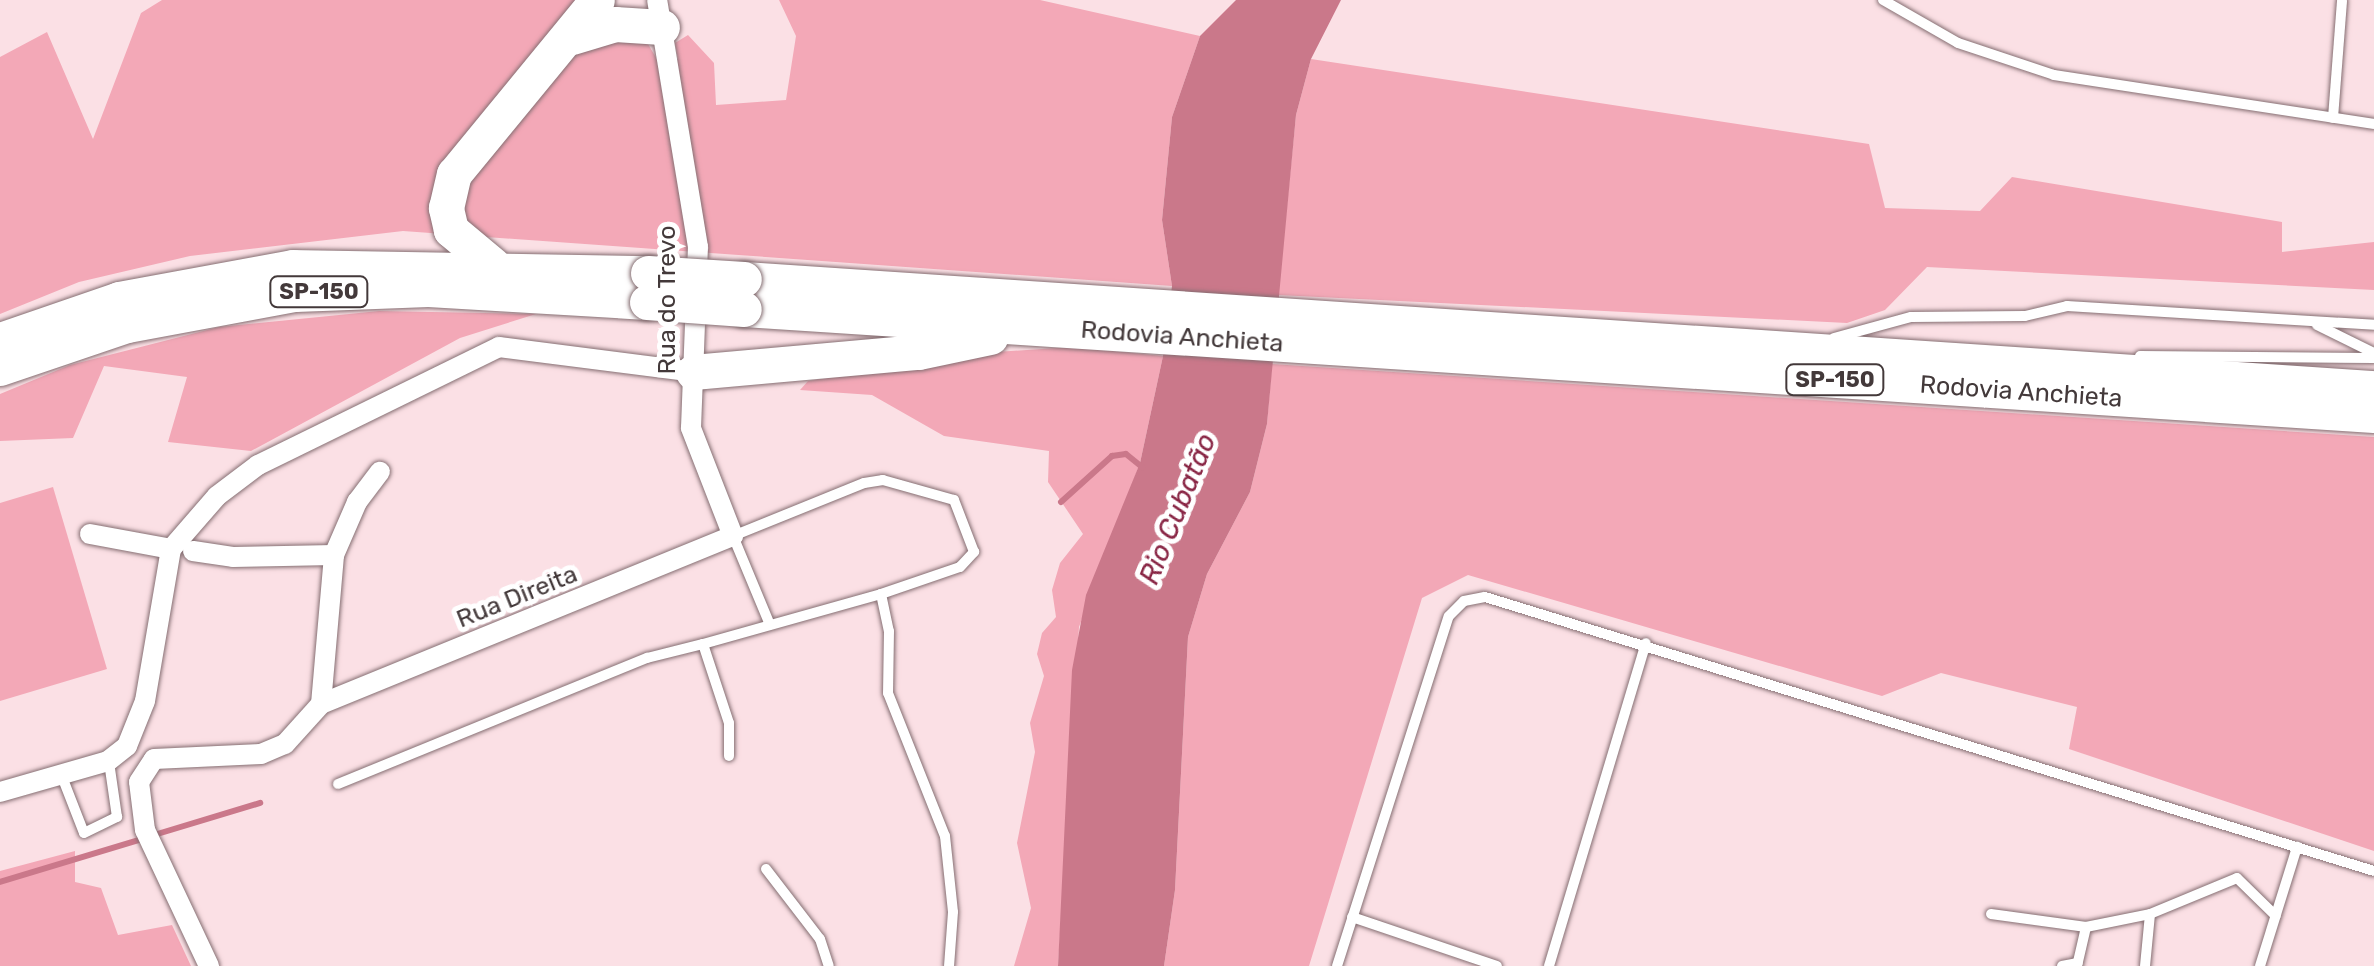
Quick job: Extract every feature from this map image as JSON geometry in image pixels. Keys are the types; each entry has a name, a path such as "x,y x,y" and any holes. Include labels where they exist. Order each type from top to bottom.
{"highway":[{"path":"493,265 451,230 446,208 454,174 475,142 572,36 597,0"},
{"path":"572,36 659,13"},
{"name":"Rodovia Anchieta","path":"0,340 119,299 250,272 348,264 493,265 648,287 1298,330 2374,415"},
{"name":"Rodovia Anchieta","path":"0,368 126,326 295,294 648,287"},
{"name":"Rodovia Anchieta","path":"744,294 1038,328 1090,316"},
{"path":"693,372 918,352 1038,328"},
{"name":"Rodovia Anchieta","path":"1298,330 1799,348 2374,388"}],"street":[{"name":"Rua do Trevo","path":"659,13 698,248 690,428 732,536"},
{"path":"0,792 108,761 126,746 141,716 171,549 247,472 482,351 539,347 693,372"},
{"path":"209,966 149,839 139,782 154,760 273,749 321,704 334,555 357,502 380,472"},
{"path":"90,534 171,549"},
{"name":"Rua Direita","path":"321,704 732,536"},
{"path":"193,551 232,558 334,555"}],"lane":[{"path":"1883,0 1958,42 2054,75 2374,124"},
{"path":"2333,118 2342,0"},
{"path":"1799,348 1911,317 2025,316 2067,306 2374,325"},
{"path":"2303,320 2374,356"},
{"path":"1977,361 2240,353 2374,356"},
{"path":"338,784 628,665 881,594 970,560 968,532 944,492 864,482 732,536 770,625"},
{"path":"881,594 889,631 888,693 948,857 949,966"},
{"path":"1337,966 1449,616 1464,602 1485,598 1646,643 2374,871"},
{"path":"1549,966 1646,643"},
{"path":"704,644 729,722 729,756"},
{"path":"61,774 84,833 117,817 108,761"},
{"path":"2260,966 2297,847"},
{"path":"766,869 820,939 829,966"},
{"path":"1991,914 2086,927 2150,914 2237,878 2276,916"},
{"path":"2145,966 2150,914"},
{"path":"1352,917 1498,966"},
{"path":"2062,966 2077,965 2086,927"}],"shaded area":[{"path":"162,0 584,0 620,40 648,44 658,61 678,59 675,43 688,35 714,63 716,105 786,100 796,36 779,0 1040,0 1200,36 1172,117 1162,220 1172,286 403,231 190,256 79,282 0,314 0,57 47,32 93,139 141,13"},
{"path":"1311,59 1869,144 1885,208 1980,211 2012,177 2282,222 2282,252 2374,242 2374,290 1927,267 1885,310 1847,323 1278,295 1296,115"},
{"path":"379,311 536,314 460,338 251,451 168,442 187,377 104,366 73,438 0,441 0,394 70,365 219,327"},
{"path":"1072,347 1163,356 1140,463 1079,627 1058,966 1014,966 1031,908 1017,843 1035,752 1030,723 1044,676 1037,654 1042,633 1056,617 1052,590 1060,563 1083,534 1048,482 1049,451 944,436 872,395 800,390 808,381 982,353"},
{"path":"1272,364 2374,437 2374,851 2069,749 2077,707 1941,673 1882,696 1468,575 1422,598 1309,966 1164,966 1175,890 1188,637 1207,574 1250,492 1267,424"},
{"path":"53,487 107,669 0,701 0,503"},
{"path":"75,851 75,882 101,888 118,935 172,925 191,966 0,966 0,871"}],"water":[{"name":"Rio Cubatão","path":"1236,0 1341,0 1311,59 1296,115 1267,424 1250,492 1207,574 1188,637 1175,890 1164,966 1058,966 1072,670 1086,595 1140,463 1163,356 1172,286 1162,220 1172,117 1200,36"}],"waterway":[{"path":"1061,502 1112,456 1126,454 1142,467"},
{"path":"154,835 260,803"},
{"path":"0,882 142,839"}]}
